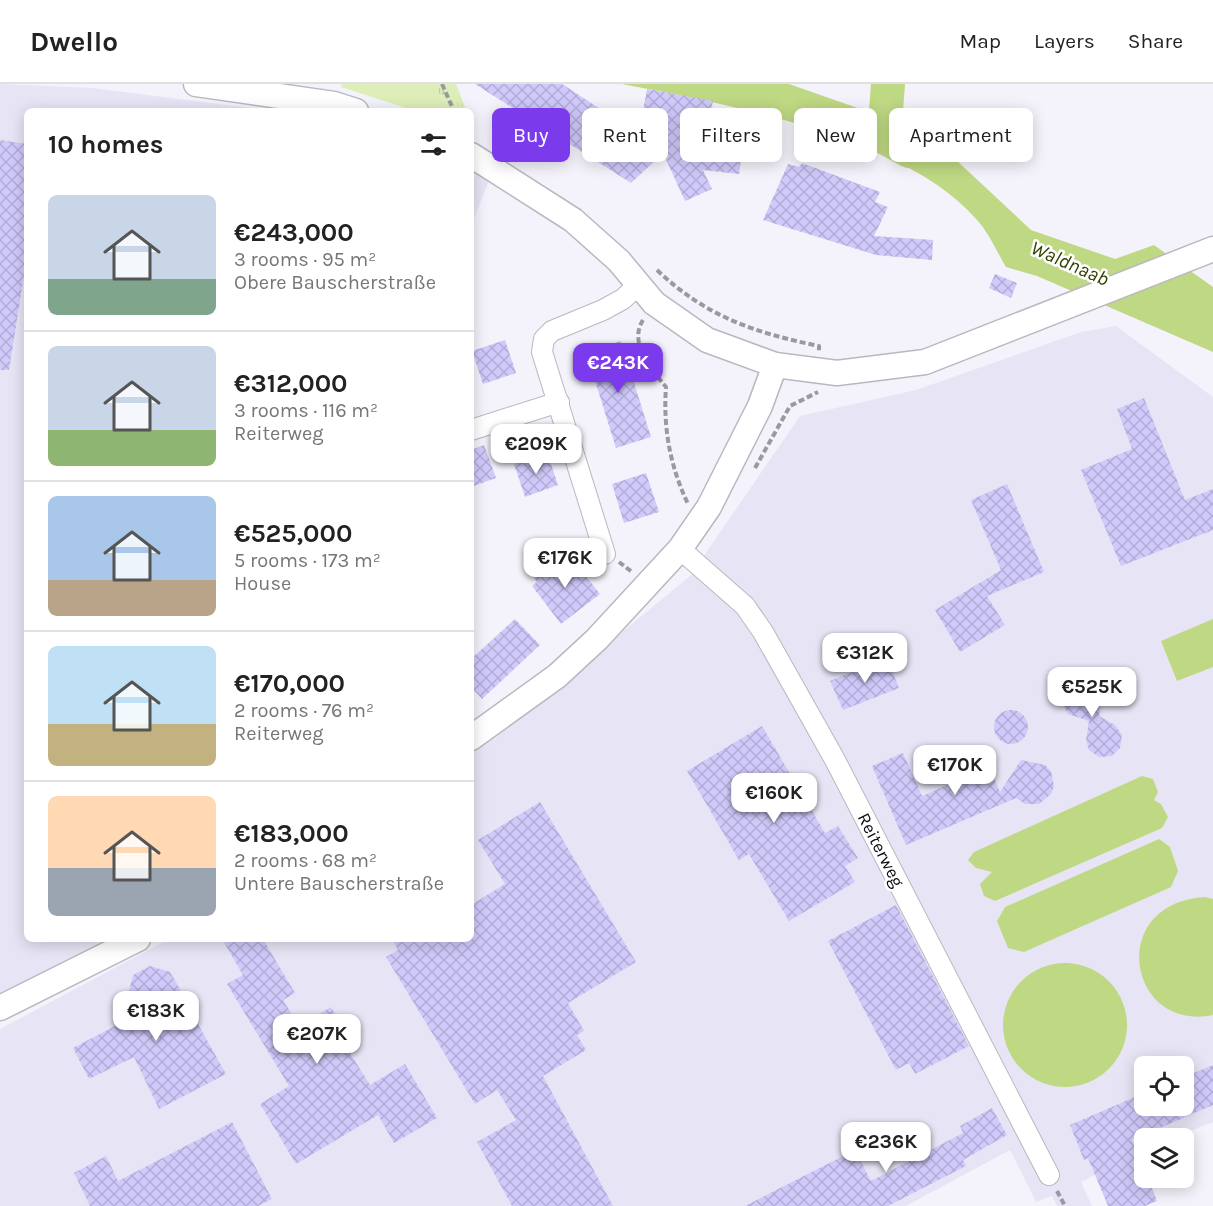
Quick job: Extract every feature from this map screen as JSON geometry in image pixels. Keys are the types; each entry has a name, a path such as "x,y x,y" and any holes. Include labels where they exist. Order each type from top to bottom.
{"street":[{"path":"196,84 334,104 347,108"},
{"path":"474,158 573,220 619,261 654,303 707,340 775,364 837,373 925,362 1213,249"},
{"path":"605,554 542,352 544,339 552,331 623,300 639,285"},
{"path":"474,736 557,676 597,639 680,549 709,507 760,406 775,364"},
{"path":"474,429 559,402"},
{"name":"Reiterweg","path":"680,549 745,606 764,632 835,760 1049,1175"},
{"path":"0,1008 132,942"}],"path":[{"path":"442,84 453,108"},
{"path":"649,262 680,292 735,323 768,336 819,346 818,393 790,406 752,473"},
{"path":"654,303 639,326 639,343 647,365 666,387 664,420 676,479 697,523"},
{"path":"605,554 647,583"}],"shaded area":[{"path":"0,84 93,88 250,108 24,108 24,942 107,942 0,1001"},
{"path":"474,172 490,178 474,218"},
{"path":"1116,326 1213,397 1213,1122 1194,1129 1134,1128 1134,1155 1081,1182 1092,1206 1057,1206 1052,1196 1036,1202 1010,1150 906,1206 0,1206 0,1029 163,942 474,942 474,747 512,723 690,576 800,416 916,390 1081,332"}],"green space":[{"path":"342,84 435,84 442,99 466,108 406,108 341,87"},
{"path":"435,84 456,84 465,107 442,99"}],"water":[{"path":"622,84 789,84 858,108 794,108 794,123 782,120 782,108 736,108"},
{"path":"877,115 889,119 889,159 877,153"},
{"path":"895,162 958,162 1031,230 1115,259 1154,245 1213,287 1213,352 1037,276 1006,267 977,220 946,191"},
{"path":"1213,619 1213,667 1177,681 1161,641"},
{"path":"1142,776 1153,779 1158,792 1154,800 1161,804 1168,817 1162,828 995,901 984,896 980,884 992,872 976,868 968,860 974,852"},
{"path":"1159,839 1170,847 1178,871 1171,887 1024,952 1008,948 997,921 1005,907"},
{"path":"1205,897 1213,899 1213,1015 1184,1015 1162,1005 1147,987 1140,965 1141,942 1152,921 1173,905"},
{"path":"1065,963 1089,968 1109,981 1122,1001 1127,1025 1122,1049 1109,1069 1089,1082 1065,1087 1041,1082 1021,1069 1008,1049 1003,1025 1008,1001 1021,981 1041,968"}],"building":[{"path":"475,84 562,84 599,108 582,108 582,152 570,144 570,108 513,108"},
{"path":"647,89 713,101 712,108 680,108 680,162 741,162 739,174 703,170 712,189 685,201 667,162 668,108 644,108"},
{"path":"0,140 24,144 24,275 9,370 0,370"},
{"path":"598,162 653,162 631,183"},
{"path":"802,163 880,192 875,202 888,207 874,236 933,240 932,260 876,255 763,220 788,164 799,167"},
{"path":"995,274 1017,283 1011,298 989,288"},
{"path":"505,340 516,373 483,384 474,350"},
{"path":"621,341 651,437 616,448 586,352"},
{"path":"1144,398 1185,500 1213,489 1213,530 1121,566 1081,470 1132,449 1117,409"},
{"path":"484,445 496,478 474,486 474,449"},
{"path":"547,452 558,485 525,497 514,464"},
{"path":"646,473 659,512 624,523 612,484"},
{"path":"1007,484 1044,572 987,596 1005,625 960,652 935,610 1001,570 971,500"},
{"path":"570,556 600,594 561,624 532,586 537,582 534,578 553,563 555,567"},
{"path":"515,619 540,645 482,699 474,690 474,656"},
{"path":"887,658 899,688 843,710 830,681"},
{"path":"1082,680 1096,686 1101,698 1099,716 1115,725 1122,735 1120,748 1112,756 1099,757 1089,750 1086,740 1089,721 1068,714 1063,704 1064,691 1069,685"},
{"path":"1011,710 1023,715 1028,727 1023,739 1011,744 999,739 994,727 999,715"},
{"path":"762,726 825,833 838,826 858,858 845,866 855,882 789,921 749,854 739,860 687,771"},
{"path":"903,753 922,796 989,767 1000,792 1021,760 1045,765 1051,771 1054,786 1051,794 1039,804 1025,804 1016,798 906,845 872,766"},
{"path":"540,802 636,962 568,1003 584,1031 577,1035 586,1050 543,1076 613,1206 512,1206 477,1142 516,1120 497,1090 475,1104 386,957 398,950 394,942 474,942 474,903 505,884 478,840"},
{"path":"896,905 969,1046 915,1074 909,1063 896,1070 828,941"},
{"path":"224,942 265,942 295,993 283,1000 299,1026 331,1007 357,1049 350,1053 370,1085 405,1064 437,1118 394,1143 378,1115 296,1164 260,1104 289,1086 227,984 243,975"},
{"path":"150,966 170,972 180,989 177,1013 194,1017 226,1074 159,1109 134,1057 89,1079 73,1048 138,1014 128,995 133,975"},
{"path":"1213,1065 1213,1105 1194,1113 1194,1073"},
{"path":"1134,1097 1134,1116 1188,1116 1160,1128 1134,1128 1134,1139 1132,1140 1134,1188 1152,1188 1157,1201 1145,1206 1108,1206 1088,1158 1084,1160 1070,1125"},
{"path":"992,1108 1007,1135 963,1160 966,1166 888,1206 745,1206 855,1150 871,1181 963,1133 960,1126"},
{"path":"232,1122 272,1199 258,1206 90,1206 74,1173 106,1156 118,1181"}],"waterway":[{"name":"Waldnaab","path":"888,84 884,137 889,140"}]}
